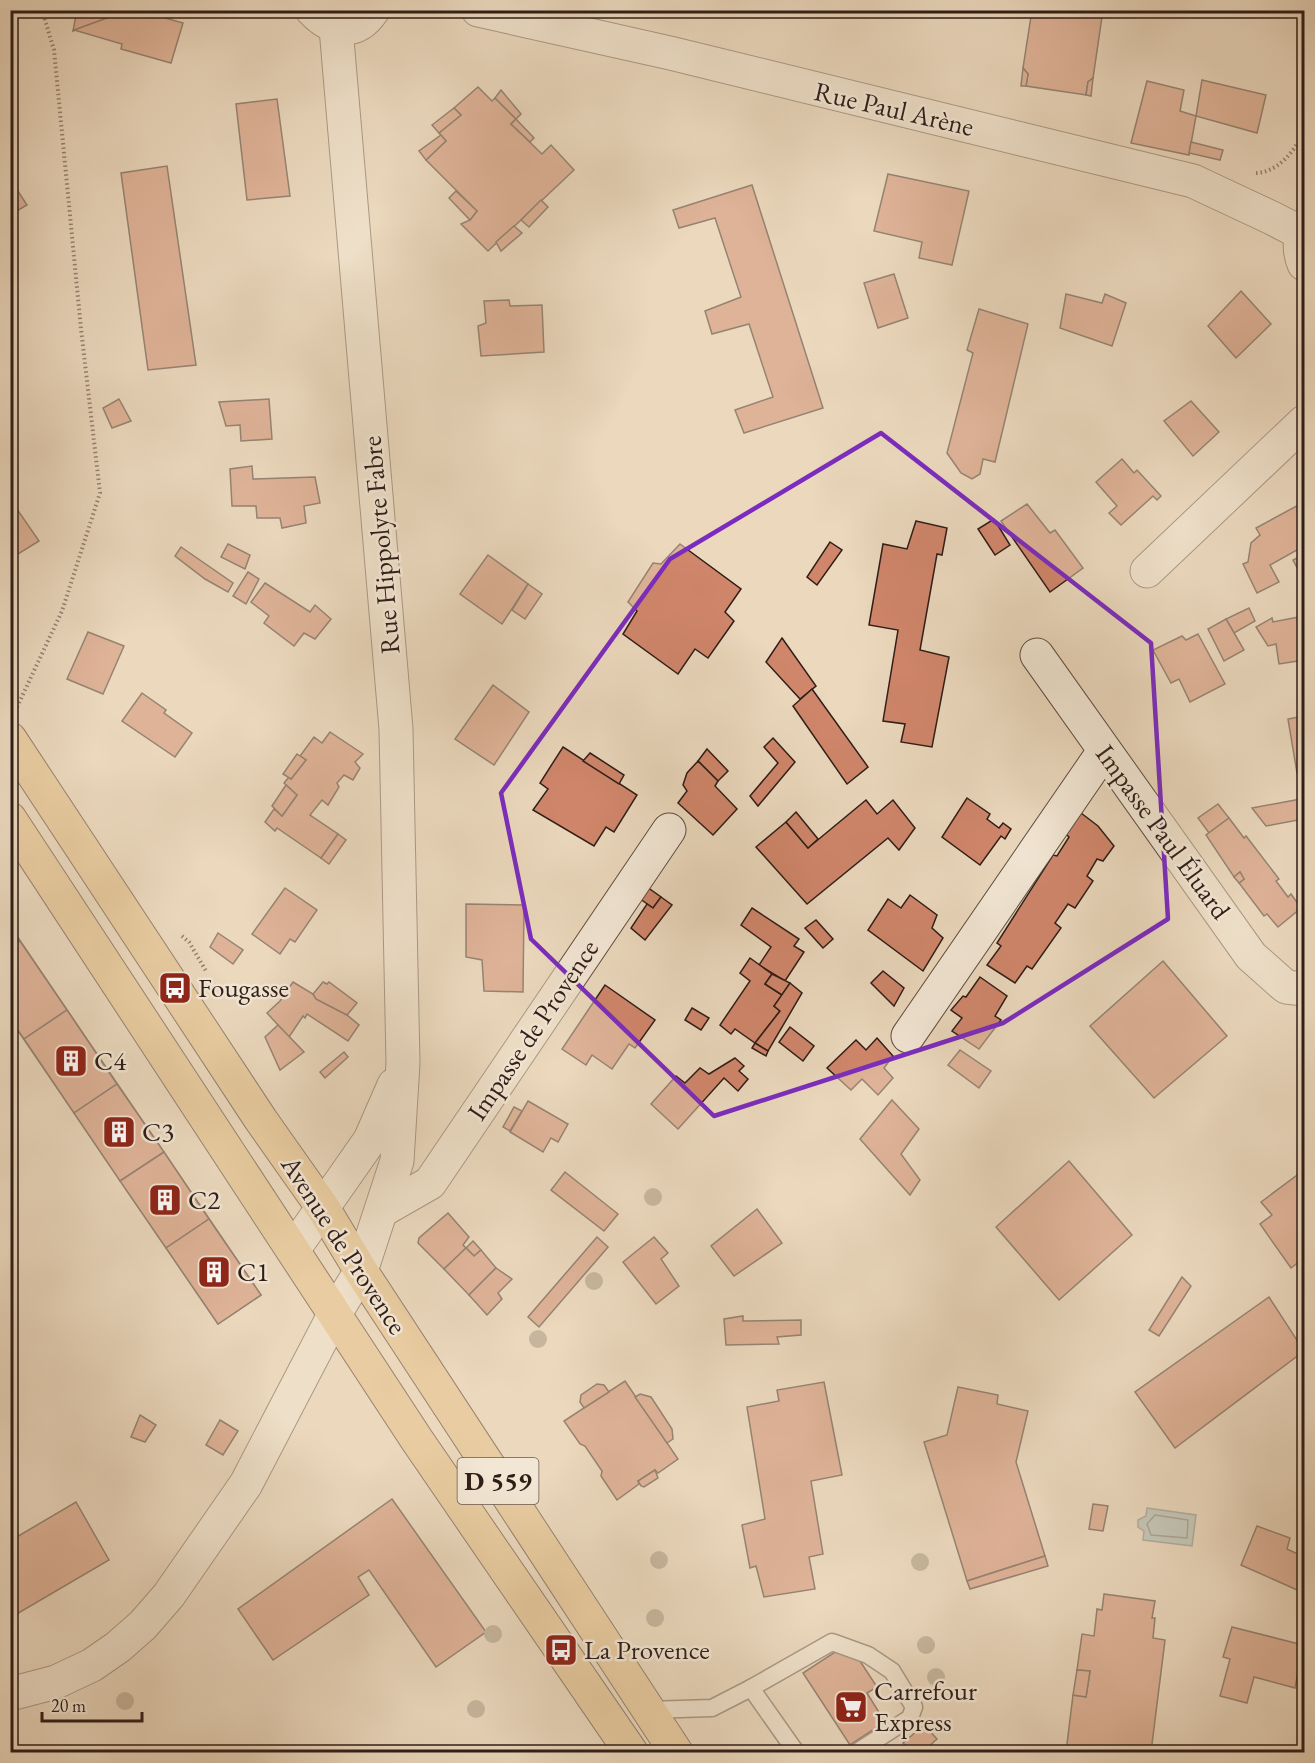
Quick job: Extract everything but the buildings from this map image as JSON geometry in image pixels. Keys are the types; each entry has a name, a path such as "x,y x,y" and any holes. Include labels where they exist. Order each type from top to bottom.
{"main road":[{"name":"Avenue de Provence","path":"13,724 261,1120 323,1208 361,1271 676,1752"},
{"name":"Avenue de Provence","path":"10,819 417,1440 631,1752"}],"street":[{"name":"Rue Paul Arène","path":"478,10 670,53 1193,181 1272,218 1303,241"},
{"path":"324,19 350,27 363,22 375,11"},
{"name":"Rue Hippolyte Fabre","path":"10,1694 56,1682 92,1665 118,1647 143,1625 169,1595 246,1484 334,1315 361,1271 397,1161 403,1064 396,729 324,19"},
{"path":"1147,571 1305,422"},
{"name":"Impasse Paul Éluard","path":"1037,655 1251,956 1286,987 1305,989"},
{"path":"908,1036 1104,751"},
{"name":"Impasse de Provence","path":"381,1211 430,1183 669,830"},
{"name":"Rue Hippolyte Fabre","path":"293,1250 370,1140 403,1064"}],"lane":[{"path":"648,1710 712,1708 832,1641 868,1655 892,1671 914,1707 910,1718 857,1752"},
{"path":"751,1688 796,1752"}],"path":[{"path":"13,724 62,611 100,493 81,329 54,50 42,10"},
{"path":"1305,90 1302,132 1305,133"}],"highlighted area":[{"path":"881,433 1151,643 1168,919 1003,1023 714,1116 531,939 501,793 670,559"}],"water":[{"path":"1147,1508 1196,1515 1192,1546 1143,1540 1144,1531 1138,1527 1138,1520 1146,1516"}],"place":[{"name":"Fougasse","path":"175,988"},
{"name":"C4","path":"71,1061"},
{"name":"C3","path":"119,1132"},
{"name":"C2","path":"165,1200"},
{"name":"C1","path":"214,1272"},
{"name":"La Provence","path":"561,1650"},
{"name":"Carrefour Express","path":"851,1707"}]}
